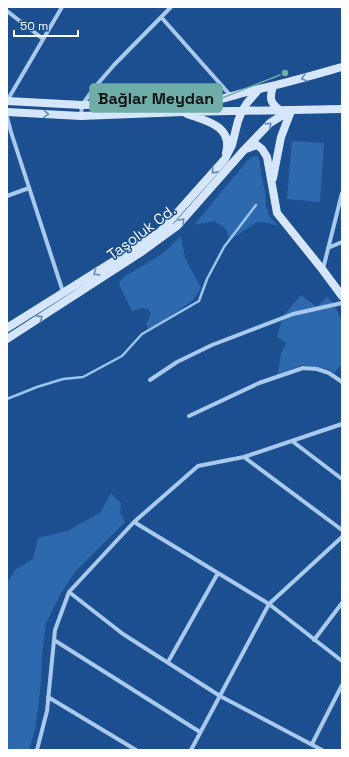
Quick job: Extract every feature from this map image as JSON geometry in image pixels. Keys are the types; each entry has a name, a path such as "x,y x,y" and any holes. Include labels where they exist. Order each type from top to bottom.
{"street":[{"path":"62,7 7,101 82,106 202,103 342,68"},
{"path":"81,116 82,106 95,87 114,65 171,7"},
{"path":"7,11 43,39"},
{"path":"161,17 232,96"},
{"path":"273,86 270,95 271,100 281,111"},
{"name":"Taşoluk Cd.","path":"7,328 160,232 225,159 232,145 242,111 259,89"},
{"path":"7,112 81,116 183,112 342,110"},
{"path":"272,182 281,137 291,111"},
{"name":"Taşoluk Cd.","path":"7,339 140,254 177,226 244,150 270,123 291,111"},
{"path":"183,112 211,122 222,129 226,138 227,149 225,159"},
{"path":"7,117 64,293"},
{"path":"244,150 257,145 262,149 268,158 278,212 342,296"},
{"path":"7,196 29,188"},
{"path":"322,269 342,193"},
{"path":"328,248 342,242"},
{"path":"150,380 177,362 212,344 293,314 342,303"},
{"path":"189,416 259,383 303,368 329,373 342,382"},
{"path":"37,750 47,711 55,630 68,592 134,522 198,466 244,457 342,424"},
{"path":"292,441 342,480"},
{"path":"244,457 342,530"},
{"path":"134,522 269,604 342,661"},
{"path":"191,750 269,604 342,537"},
{"path":"168,662 218,573"},
{"path":"68,592 123,634 220,696 322,750"},
{"path":"314,640 342,603"},
{"path":"54,640 200,732"},
{"path":"312,744 342,685"},
{"path":"48,697 136,750"}],"shaded area":[{"path":"292,141 324,143 320,202 287,199"},
{"path":"255,156 258,157 260,162 266,207 270,217 278,226 257,222 230,240 225,228 214,221 194,225 247,161"},
{"path":"181,236 185,258 201,288 192,301 149,332 146,324 151,314 148,309 141,308 132,311 119,282 124,277 162,254"},
{"path":"301,295 317,307 327,296 334,304 342,322 342,365 336,370 335,373 328,369 302,365 278,374 281,353 286,343 277,337 283,316"},
{"path":"111,493 121,503 120,513 125,522 75,572 61,593 46,623 38,708 35,730 29,750 7,750 7,583 16,569 33,559 38,538 67,531 100,513"}],"waterway":[{"path":"7,399 37,387 63,379 83,377 122,356 142,334 199,301 207,279 224,247 256,205"}],"place":[{"name":"Bağlar Meydan","path":"285,73"}]}
